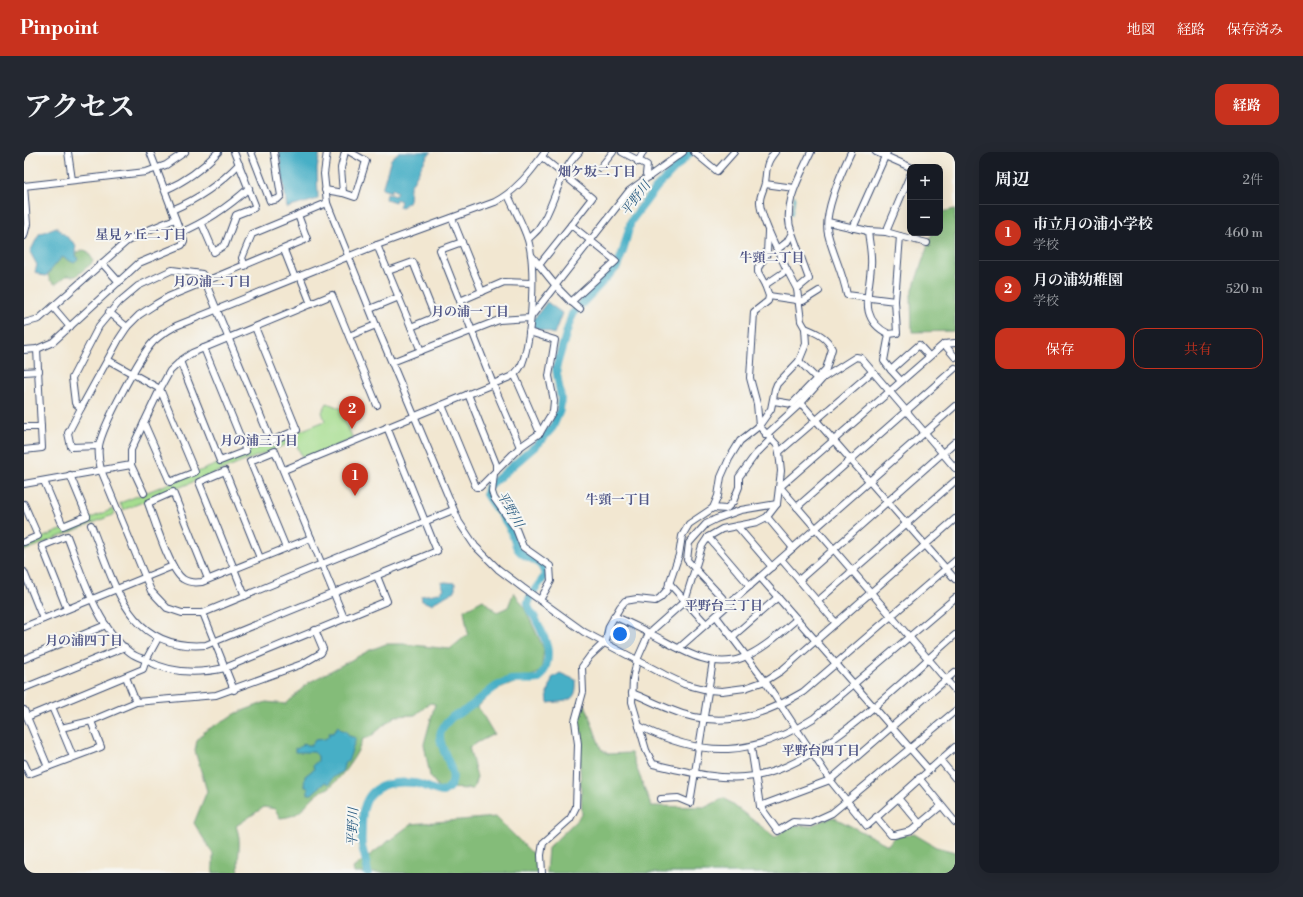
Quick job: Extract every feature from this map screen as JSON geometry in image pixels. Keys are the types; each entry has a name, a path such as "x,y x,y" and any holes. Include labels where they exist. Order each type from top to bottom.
{"street":[{"path":"68,152 72,180"},
{"path":"24,350 37,349 53,342 139,263 182,245 184,241 150,152"},
{"path":"24,236 27,224 24,186 157,169 166,165 185,152"},
{"path":"165,190 194,175 218,152"},
{"path":"202,224 214,252 221,249 229,236 236,216 254,208 255,205 249,188 234,152"},
{"path":"251,152 270,201 278,199 281,196 274,152"},
{"path":"327,152 324,174 327,203 453,510 475,546 498,569 603,644 684,684 708,690 722,691 745,688 765,681 781,671 955,519"},
{"path":"343,193 341,168 345,152"},
{"path":"325,190 355,197 366,161 350,152"},
{"path":"528,239 538,229 546,216 574,156 579,152"},
{"path":"600,168 613,152"},
{"path":"622,152 638,162 647,165 646,174 649,177"},
{"path":"638,162 643,152"},
{"path":"392,362 499,320 530,318 629,190 684,152"},
{"path":"696,153 717,171 734,152"},
{"path":"542,873 541,855 543,843 570,819 576,807 578,744 575,721 583,692 581,671 587,660 606,641 609,626 620,607 629,600 650,602 660,598 670,583 679,555 682,536 689,524 713,508 718,496 721,477 735,447 744,437 759,426 771,409 777,384 799,361 806,344 805,328 801,321 797,289 778,249 768,232 760,202 765,184 765,170 775,152"},
{"path":"797,289 808,279 788,222 794,188 811,152"},
{"path":"851,152 834,187 827,232 845,282 847,295 895,301"},
{"path":"876,152 886,154 907,165"},
{"path":"453,510 203,613 182,613 168,608 151,591 101,470 99,446 104,429 145,352 161,335 176,326 348,256 495,202 508,195 527,176 543,154 592,198 539,265"},
{"path":"852,228 886,154"},
{"path":"172,210 193,201 209,191 239,164"},
{"path":"886,232 907,182"},
{"path":"765,184 794,188"},
{"path":"180,233 202,224 249,188"},
{"path":"284,470 514,375 520,368 524,359 529,332 531,255 528,239 508,195"},
{"path":"245,266 242,258 252,234 327,203"},
{"path":"99,446 71,447 68,433 127,327 156,304 206,281 284,250 307,239 298,215"},
{"path":"452,218 482,292"},
{"path":"24,324 39,319 126,242 141,233 175,219"},
{"path":"828,222 868,231 886,232 927,243"},
{"path":"571,225 616,261 571,302"},
{"path":"868,231 871,264 866,297 869,315 879,329 889,334 897,333 895,301 900,236"},
{"path":"768,232 766,254 758,268 758,272 769,296 768,301 754,312 750,378 757,404 759,426 777,445 779,452 780,487 777,504 767,517 757,522 722,529 708,537 702,546 685,601 649,633 636,660 632,693 633,706 646,750 653,764 696,774 724,777 756,776 792,764 827,744 955,635"},
{"path":"778,249 787,242 792,233"},
{"path":"462,242 440,250 471,330 520,447"},
{"path":"377,245 421,350"},
{"path":"284,250 311,304"},
{"path":"531,255 555,285 580,309"},
{"path":"388,271 413,262 435,317 411,327"},
{"path":"102,263 119,282"},
{"path":"81,408 75,403 72,378 109,312 129,292 138,286 172,270 202,274 218,309 271,441 297,430 255,327"},
{"path":"765,285 787,270"},
{"path":"460,301 504,282 531,283"},
{"path":"769,296 802,301 819,291"},
{"path":"144,493 131,465 131,450 170,371 180,361 204,348 332,295 377,404"},
{"path":"370,309 399,297"},
{"path":"53,307 70,327"},
{"path":"109,312 127,327"},
{"path":"349,336 376,325"},
{"path":"774,401 792,404 826,369 832,349 825,338 805,328"},
{"path":"442,404 476,487 480,487 520,447 540,433 552,411 554,401 549,376 556,340 529,332"},
{"path":"889,334 884,361 901,381"},
{"path":"780,487 929,356 944,344 955,343"},
{"path":"944,344 955,357"},
{"path":"891,370 920,346 929,356"},
{"path":"180,361 220,461 246,451 204,348"},
{"path":"24,450 42,448 37,349"},
{"path":"713,508 726,509 733,502 738,487 739,477 768,437 823,378 856,357 861,358 955,468"},
{"path":"108,360 160,389 194,472 170,482 144,423"},
{"path":"799,361 816,378"},
{"path":"797,507 955,368"},
{"path":"24,372 39,371"},
{"path":"779,452 872,372"},
{"path":"514,375 540,433"},
{"path":"468,394 496,464 492,492 494,498 516,529 524,547 550,566 551,581 540,600"},
{"path":"801,403 955,579"},
{"path":"679,648 955,406"},
{"path":"24,427 41,427"},
{"path":"91,526 128,610 142,626 158,638 174,644 184,646 206,645 215,642 437,551 387,427"},
{"path":"799,580 955,442"},
{"path":"286,548 250,460 275,451 344,618"},
{"path":"24,484 131,465"},
{"path":"245,596 199,482 225,471 260,558"},
{"path":"44,480 63,526 87,516 70,475"},
{"path":"818,601 955,481"},
{"path":"780,487 955,690"},
{"path":"208,579 173,492 148,503 173,566 180,576 189,582 202,582 311,538"},
{"path":"24,504 38,536 24,542"},
{"path":"728,605 687,560 689,543 706,524 716,519 741,510 777,504"},
{"path":"767,517 793,548"},
{"path":"736,526 772,567"},
{"path":"67,609 42,546 67,536 92,599 106,625 118,642 131,654 157,666 185,672 204,672 225,668 387,601 378,576"},
{"path":"708,537 750,586"},
{"path":"781,559 836,623"},
{"path":"632,693 670,710 704,720 728,720 755,716 781,705 804,692 955,561"},
{"path":"24,627 173,566"},
{"path":"24,572 43,619"},
{"path":"760,577 929,770"},
{"path":"670,583 706,624"},
{"path":"732,637 778,597"},
{"path":"639,726 663,738 699,748 725,749 751,747 774,740 814,718 855,685 955,598"},
{"path":"203,613 234,690"},
{"path":"614,616 694,656 713,661 732,661 747,657 760,650 797,619"},
{"path":"716,616 765,681 830,780 867,826 955,746"},
{"path":"24,659 106,625"},
{"path":"61,728 91,721 136,702 216,695 234,690 302,664 321,653 323,649 315,630"},
{"path":"27,717 143,669 146,660 158,638"},
{"path":"24,688 124,647"},
{"path":"661,799 678,798 690,803 696,774 713,661"},
{"path":"760,806 830,780 955,672"},
{"path":"126,677 136,702"},
{"path":"52,707 73,757"},
{"path":"24,710 48,767"},
{"path":"751,747 760,806 778,832 793,822 810,823 827,816 955,711"},
{"path":"24,763 29,774 101,747 91,721"},
{"path":"940,760 955,778"},
{"path":"919,778 955,822"},
{"path":"898,798 920,824"},
{"path":"876,818 891,835 911,831 941,806"}],"green space":[{"path":"955,209 955,331 912,332 911,295 931,236 943,236 943,212"},
{"path":"83,250 87,251 93,260 92,263 76,276 66,276 56,284 51,281 48,274 56,261 64,255 74,258 78,252"},
{"path":"327,403 350,412 352,417 345,420 353,439 303,459 295,441 123,510 120,503 325,421 322,412"},
{"path":"113,509 115,514 24,551 24,545"},
{"path":"514,592 524,607 544,649 541,672 492,692 478,707 494,734 469,747 477,777 473,789 439,788 430,776 424,744 435,704 430,703 415,715 395,716 370,737 363,739 354,758 339,778 329,788 314,796 299,812 288,817 280,818 275,809 264,807 236,826 239,839 239,873 213,873 213,854 194,823 207,791 195,751 197,740 205,731 237,713 266,702 286,704 308,683 370,650 386,644 404,644 450,649 468,634 464,610 483,600 497,612 508,607"},
{"path":"585,704 601,749 608,754 631,753 651,806 706,807 724,798 775,837 792,825 809,826 833,817 888,845 894,837 914,834 936,847 955,852 955,873 546,873 548,848 582,815 578,718"},
{"path":"496,817 538,859 538,873 354,873 353,868 411,824"}],"water":[{"path":"279,152 320,152 317,169 318,199 287,208"},
{"path":"399,152 432,152 428,155 410,187 409,201 402,207 399,207 401,201 396,199 395,202 386,199 387,193 395,196 397,192 392,189 391,192 382,189 391,159"},
{"path":"56,227 76,245 75,252 78,260 74,263 62,257 46,276 40,275 35,272 37,265 30,252 39,234"},
{"path":"547,302 562,313 554,334 532,327 533,320"},
{"path":"441,583 455,583 455,591 431,604 422,601 421,596 439,593 444,589"},
{"path":"560,673 576,680 575,693 573,697 565,701 548,703 547,693 552,678"},
{"path":"338,726 342,730 346,731 349,736 356,738 348,762 345,762 342,772 332,778 329,784 325,782 312,794 308,794 308,788 304,786 305,776 314,769 313,765 318,761 318,756 314,752 295,752 295,748 297,749 305,743 307,745 312,745 315,740 325,739 329,736 329,733 333,733"}],"waterway":[{"name":"平野川","path":"368,873 362,846 362,838 363,813 365,803 370,796 376,790 392,783 414,783 443,792 450,787 453,780 452,773 443,750 440,735 446,723 452,717 464,711 499,685 511,680 539,679 544,671 547,663 547,648 542,632 528,606 528,602 535,589 545,576 541,565 517,548 512,532 507,523 491,503 486,494 487,488 539,443 553,427 560,410 561,398 556,368 572,314 617,267 631,221 656,188 691,152"},
{"path":"792,214 795,196"}],"place":[{"name":"月の浦幼稚園","path":"352,429"},
{"name":"市立月の浦小学校","path":"355,496"}],"district":[{"name":"畑ケ坂二丁目","path":"597,171"},
{"name":"星見ヶ丘二丁目","path":"141,234"},
{"name":"牛頸二丁目","path":"772,257"},
{"name":"月の浦二丁目","path":"212,281"},
{"name":"月の浦一丁目","path":"470,311"},
{"name":"月の浦三丁目","path":"259,440"},
{"name":"牛頸一丁目","path":"618,499"},
{"name":"平野台三丁目","path":"724,605"},
{"name":"月の浦四丁目","path":"84,640"},
{"name":"平野台四丁目","path":"821,750"}]}
